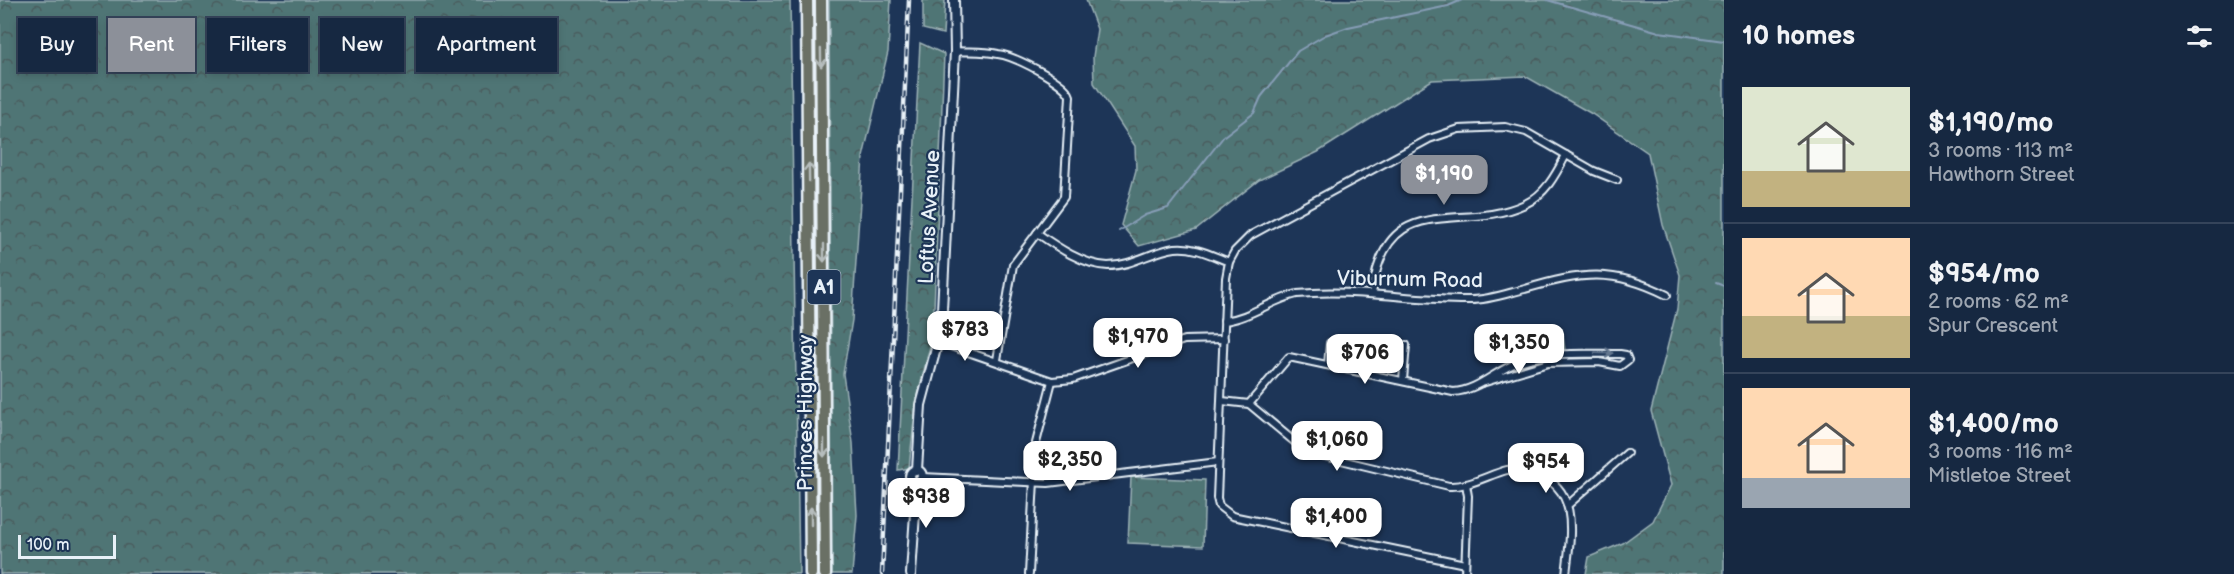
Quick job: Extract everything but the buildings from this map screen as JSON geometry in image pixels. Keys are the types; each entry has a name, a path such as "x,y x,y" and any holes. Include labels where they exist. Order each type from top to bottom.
{"highway":[{"name":"Princes Highway","path":"807,0 811,574"},
{"name":"Princes Highway","path":"821,0 825,574"}],"street":[{"name":"Loftus Avenue","path":"920,480 917,470 921,405 939,342 955,51 954,0"},
{"path":"955,51 1001,54 1063,84 1068,90 1070,99 1065,192 1057,208 1018,258 1011,272 997,360"},
{"path":"1465,564 1232,516 1219,506 1218,462 1228,262 1234,251 1251,235 1449,130 1494,127 1514,129 1537,137 1566,155 1617,180"},
{"path":"1372,294 1379,257 1399,233 1427,220 1494,212 1525,204 1547,188 1566,155"},
{"path":"1037,233 1078,257 1108,266 1175,248 1199,250 1228,262"},
{"name":"Viburnum Road","path":"1224,321 1245,317 1284,297 1297,294 1372,294 1472,300 1566,278 1605,275 1639,281 1667,295"},
{"path":"939,342 997,360 1052,381 1080,377 1184,340 1224,339"},
{"path":"1328,364 1330,343"},
{"path":"1402,381 1406,345"},
{"path":"1250,404 1289,357 1453,392 1467,390 1482,382 1548,363 1599,362 1620,366 1628,360 1626,355 1620,354 1546,355 1511,365 1485,378 1482,382"},
{"path":"1029,574 1037,435 1052,381"},
{"path":"1222,401 1250,404 1296,443 1316,454 1449,486 1466,484 1508,470 1519,470 1548,479 1569,504 1566,574"},
{"path":"1569,504 1627,453"},
{"path":"911,574 920,480 1034,483 1218,462"},
{"path":"1465,574 1468,496 1466,484"}],"green space":[{"path":"0,0 790,0 799,574 0,574"},
{"path":"829,0 891,0 888,52 863,157 852,320 843,374 853,443 857,515 852,574 832,574"},
{"path":"923,0 945,0 943,34 923,29"},
{"path":"1086,0 1724,0 1724,574 1586,574 1589,557 1623,543 1653,521 1671,485 1651,411 1677,309 1680,275 1663,225 1648,153 1592,114 1525,76 1432,80 1318,152 1259,180 1196,230 1139,246 1121,225 1136,170 1135,146 1094,83 1093,57 1097,29"},
{"path":"920,43 944,54 933,334 916,403 909,468 898,470"},
{"path":"1562,329 1565,350 1547,353 1543,332"},
{"path":"1131,477 1205,480 1203,546 1128,543"}],"waterway":[{"path":"1119,231 1145,215 1168,208 1224,136 1254,113 1261,97 1298,51 1325,35 1348,27 1448,6 1462,0"},
{"path":"1547,0 1659,32 1724,41"},
{"path":"1716,283 1724,286"}],"railway":[{"path":"882,574 909,0"}]}
